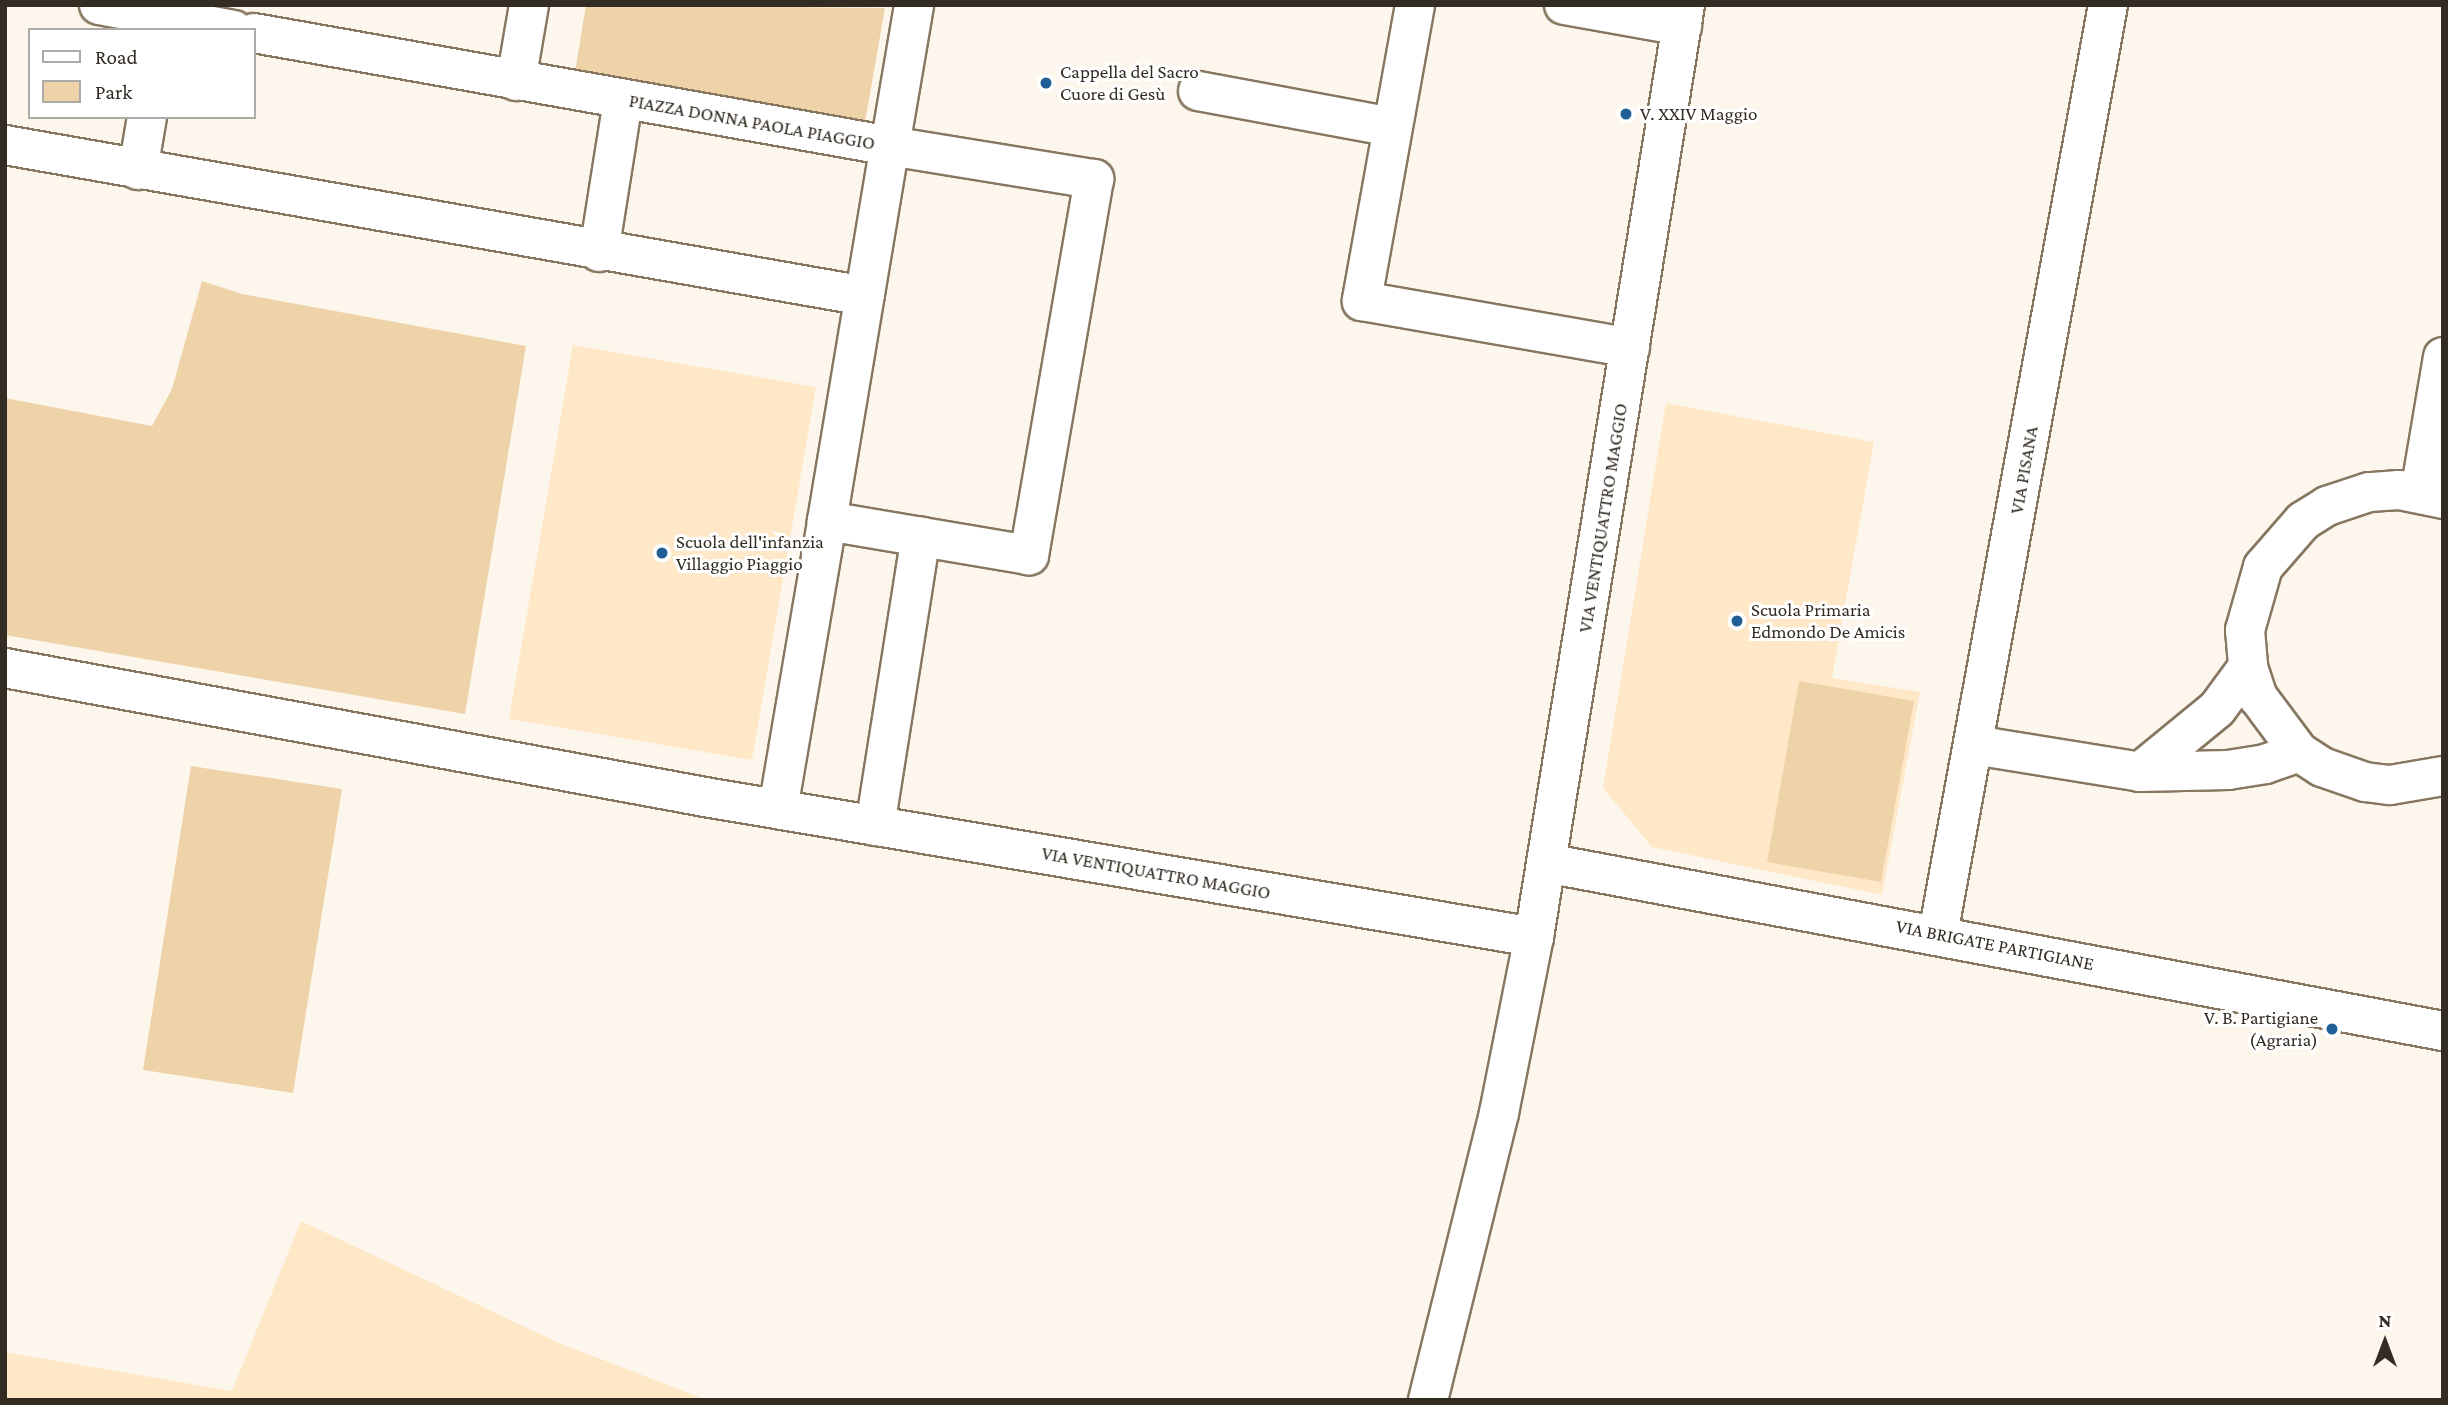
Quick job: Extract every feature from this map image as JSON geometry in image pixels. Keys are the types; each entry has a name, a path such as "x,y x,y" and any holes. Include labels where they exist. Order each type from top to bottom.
{"street":[{"path":"99,5 163,23 214,28"},
{"path":"516,81 529,5"},
{"name":"PIAZZA DONNA PAOLA PIAGGIO","path":"276,26 516,81 890,146 914,5"},
{"path":"1415,5 1362,301 1630,348"},
{"name":"VIA VENTIQUATTRO MAGGIO","path":"1428,1400 1499,1113 1534,937 1684,15 1564,5"},
{"name":"VIA PISANA","path":"1938,934 2108,5"},
{"path":"1198,91 1392,127"},
{"path":"599,252 623,100"},
{"path":"138,170 147,119"},
{"path":"5,145 599,252 865,296"},
{"path":"778,809 890,146 1094,179 1029,555 827,521"},
{"path":"2436,782 2365,782 2322,767 2299,752 2268,715 2248,667 2245,630 2255,586 2290,531 2347,498 2389,491 2431,496 2443,357"},
{"path":"875,826 921,537"},
{"path":"2140,772 2217,709 2248,667"},
{"name":"VIA VENTIQUATTRO MAGGIO","path":"5,668 778,809 1534,937"},
{"path":"1974,745 2140,772 2228,770 2299,752"},
{"name":"VIA BRIGATE PARTIGIANE","path":"1546,863 1938,934 2443,1031"}],"shaded area":[{"name":"Scuola dell'infanzia Villaggio Piaggio","path":"573,345 816,387 752,760 509,719"},
{"name":"Scuola Primaria Edmondo De Amicis","path":"1666,403 1874,442 1832,678 1920,692 1882,895 1652,847 1603,788"},
{"path":"301,1221 559,1343 707,1400 5,1400 5,1352 232,1391"}],"green space":[{"path":"586,5 885,8 865,122 575,72"},
{"path":"202,281 242,294 526,346 465,714 5,635 5,398 152,426 172,389"},
{"path":"1799,681 1914,701 1881,882 1767,862"},
{"path":"191,766 342,789 293,1093 143,1070"}],"place":[{"name":"Cappella del Sacro Cuore di Gesù","path":"1046,83"},
{"name":"V. XXIV Maggio","path":"1626,114"},
{"name":"Scuola dell'infanzia Villaggio Piaggio","path":"662,553"},
{"name":"Scuola Primaria Edmondo De Amicis","path":"1737,621"},
{"name":"V. B. Partigiane (Agraria)","path":"2332,1029"}]}
